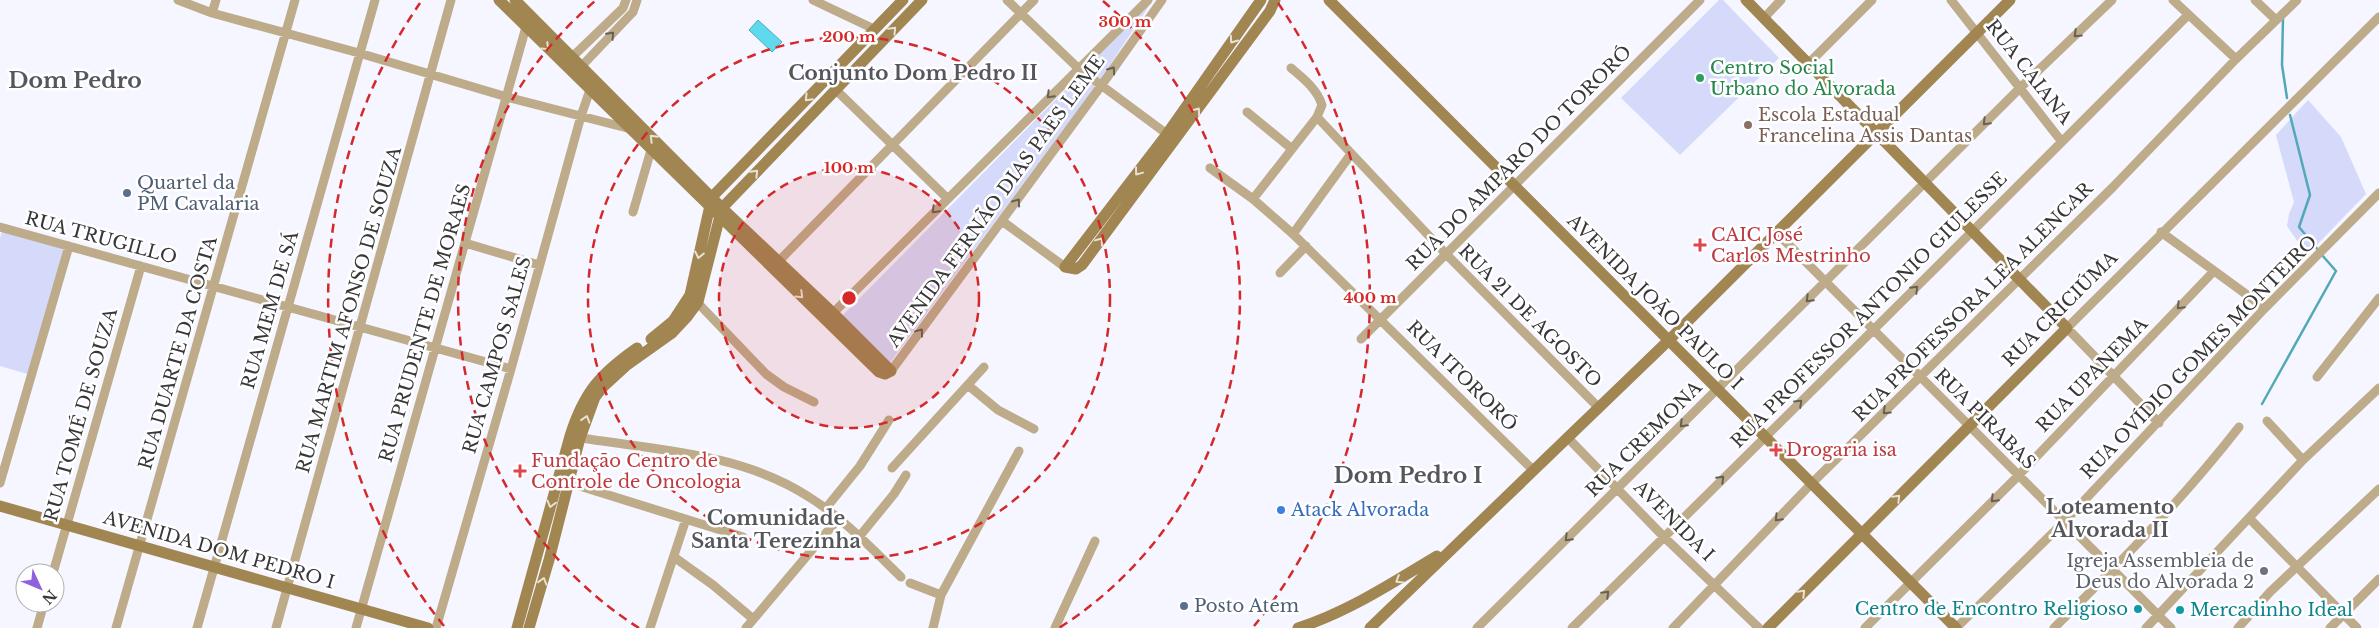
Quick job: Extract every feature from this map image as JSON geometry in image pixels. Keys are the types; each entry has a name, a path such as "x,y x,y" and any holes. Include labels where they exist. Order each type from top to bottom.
{"street":[{"path":"178,0 212,13 359,53 507,97 580,116 634,127"},
{"path":"212,13 216,0"},
{"name":"RUA DUARTE DA COSTA","path":"116,628 295,0"},
{"name":"RUA MEM DE SÁ","path":"197,628 375,0"},
{"name":"RUA MARTIM AFONSO DE SOUZA","path":"276,628 432,75 451,0"},
{"path":"499,0 526,27 568,61"},
{"path":"515,0 568,61 830,317 879,372 885,374 891,371"},
{"path":"568,61 623,8 626,0"},
{"path":"577,70 633,12 637,0"},
{"path":"813,0 874,29"},
{"path":"529,628 570,483 578,410 591,395 606,371 673,321 694,299 716,207 874,29 903,0"},
{"path":"1007,0 1078,68 1171,137"},
{"path":"776,265 1034,0"},
{"name":"AVENIDA FERNÃO DIAS PAES LEME","path":"830,317 947,198 1148,0"},
{"name":"AVENIDA FERNÃO DIAS PAES LEME","path":"891,371 1162,0"},
{"path":"1171,137 1261,0"},
{"path":"1002,221 1065,267 1171,137 1270,11 1275,0"},
{"name":"AVENIDA JOÃO PAULO I","path":"1329,0 1956,628"},
{"name":"RUA DO AMPARO DO TORORÓ","path":"1361,339 1700,0"},
{"path":"1746,0 2159,422"},
{"path":"1764,18 1781,0"},
{"path":"1808,64 1872,0"},
{"name":"RUA CAIANA","path":"1951,0 2062,142"},
{"path":"1370,628 1598,407 1670,340 2010,0"},
{"name":"RUA CREMONA","path":"1478,628 2020,88 2112,0"},
{"path":"2173,0 2236,58"},
{"path":"2255,0 2276,20"},
{"name":"RUA PROFESSORA LEA ALENCAR","path":"1673,628 1812,483 2113,187 2236,58 2297,0"},
{"path":"716,207 835,89 920,1"},
{"name":"RUA PROFESSOR ANTONIO GIULESSE","path":"1572,628 1764,436 1874,331 2188,15"},
{"name":"RUA CRICIÚMA","path":"1768,628 2161,232 2379,17"},
{"name":"RUA PRUDENTE DE MORAES","path":"356,628 526,27"},
{"path":"1253,199 1317,117 1322,105 1320,97 1310,85 1291,68"},
{"path":"577,70 590,90 634,127 651,150 716,207"},
{"path":"835,89 947,198"},
{"name":"RUA CAMPOS SALES","path":"436,628 511,368 580,116 590,90"},
{"path":"1247,112 1292,149"},
{"name":"RUA 21 DE AGOSTO","path":"1317,117 1446,255 1598,407"},
{"path":"633,212 651,150"},
{"path":"1293,234 1351,154"},
{"name":"RUA ITORORÓ","path":"1210,168 1253,199 1306,246 1533,470"},
{"name":"RUA OVÍDIO GOMES MONTEIRO","path":"1956,628 2066,521 2265,308 2314,261 2379,192"},
{"name":"RUA TRUGILLO","path":"0,227 511,368"},
{"name":"RUA PIRABAS","path":"1776,232 2171,628"},
{"path":"2161,232 2265,308"},
{"path":"466,243 539,265"},
{"path":"0,483 69,246"},
{"path":"1280,273 1306,246"},
{"name":"RUA TOMÉ DE SOUZA","path":"56,563 141,266"},
{"name":"RUA UPANEMA","path":"1865,628 2018,476 2214,271"},
{"path":"2317,378 2379,298"},
{"path":"694,299 766,374 784,387 814,402"},
{"path":"892,468 969,386 984,367"},
{"path":"969,386 998,410 1034,429"},
{"path":"2146,628 2303,460 2379,388"},
{"path":"826,508 865,458 889,420"},
{"path":"2267,422 2303,460"},
{"path":"2054,628 2113,570 2212,462 2239,427"},
{"path":"575,437 690,452 772,477 797,489 826,508 860,537 901,577"},
{"path":"517,628 575,437"},
{"name":"AVENIDA I","path":"1568,437 1664,537 1758,628"},
{"path":"933,628 941,595 1019,451"},
{"path":"860,537 894,494 906,475"},
{"path":"570,483 743,537"},
{"path":"2238,628 2270,592 2379,489"},
{"name":"AVENIDA DOM PEDRO I","path":"0,506 428,628"},
{"path":"2249,518 2357,628"},
{"path":"650,628 686,519"},
{"path":"746,628 752,618 838,519"},
{"path":"1055,628 1095,541"},
{"path":"1298,628 1310,626 1382,590 1455,545"},
{"path":"674,556 713,585 752,618"},
{"path":"2330,628 2379,579"},
{"path":"910,583 941,595"},
{"path":"1382,590 1389,596 1391,608"},
{"path":"37,628 41,613"}],"shaded area":[{"path":"1150,0 1153,0 1098,83 889,364 841,317 1081,74"},
{"name":"Centro Social Urbano do Alvorada","path":"1719,0 1723,0 1779,58 1680,155 1621,98"},
{"path":"2308,100 2341,137 2366,194 2307,255 2287,226 2294,202 2276,135"},
{"path":"2,231 64,247 31,375 0,366 0,238"}],"water":[{"path":"758,20 782,42 772,52 749,30"}],"waterway":[{"path":"2283,18 2282,65 2287,98"},
{"path":"2290,115 2310,195 2299,227 2319,251"},
{"path":"2262,404 2336,271 2322,255"}],"place":[{"name":"Centro Social Urbano do Alvorada","path":"1700,78"},
{"name":"Escola Estadual Francelina Assis Dantas","path":"1748,125"},
{"name":"Quartel da PM Cavalaria","path":"127,193"},
{"name":"CAIC José Carlos Mestrinho","path":"1700,245"},
{"name":"Drogaria isa","path":"1776,450"},
{"name":"Fundação Centro de Controle de Oncologia","path":"520,471"},
{"name":"Atack Alvorada","path":"1281,510"},
{"name":"Igreja Assembleia de Deus do Alvorada 2","path":"2264,571"},
{"name":"Posto Atem","path":"1184,606"},
{"name":"Centro de Encontro Religioso","path":"2138,609"},
{"name":"Mercadinho Ideal","path":"2180,610"}],"district":[{"name":"Conjunto Dom Pedro II","path":"913,73"},
{"name":"Dom Pedro","path":"75,80"},
{"name":"Dom Pedro I","path":"1408,475"},
{"name":"Loteamento Alvorada II","path":"2110,518"},
{"name":"Comunidade Santa Terezinha","path":"776,530"}]}
